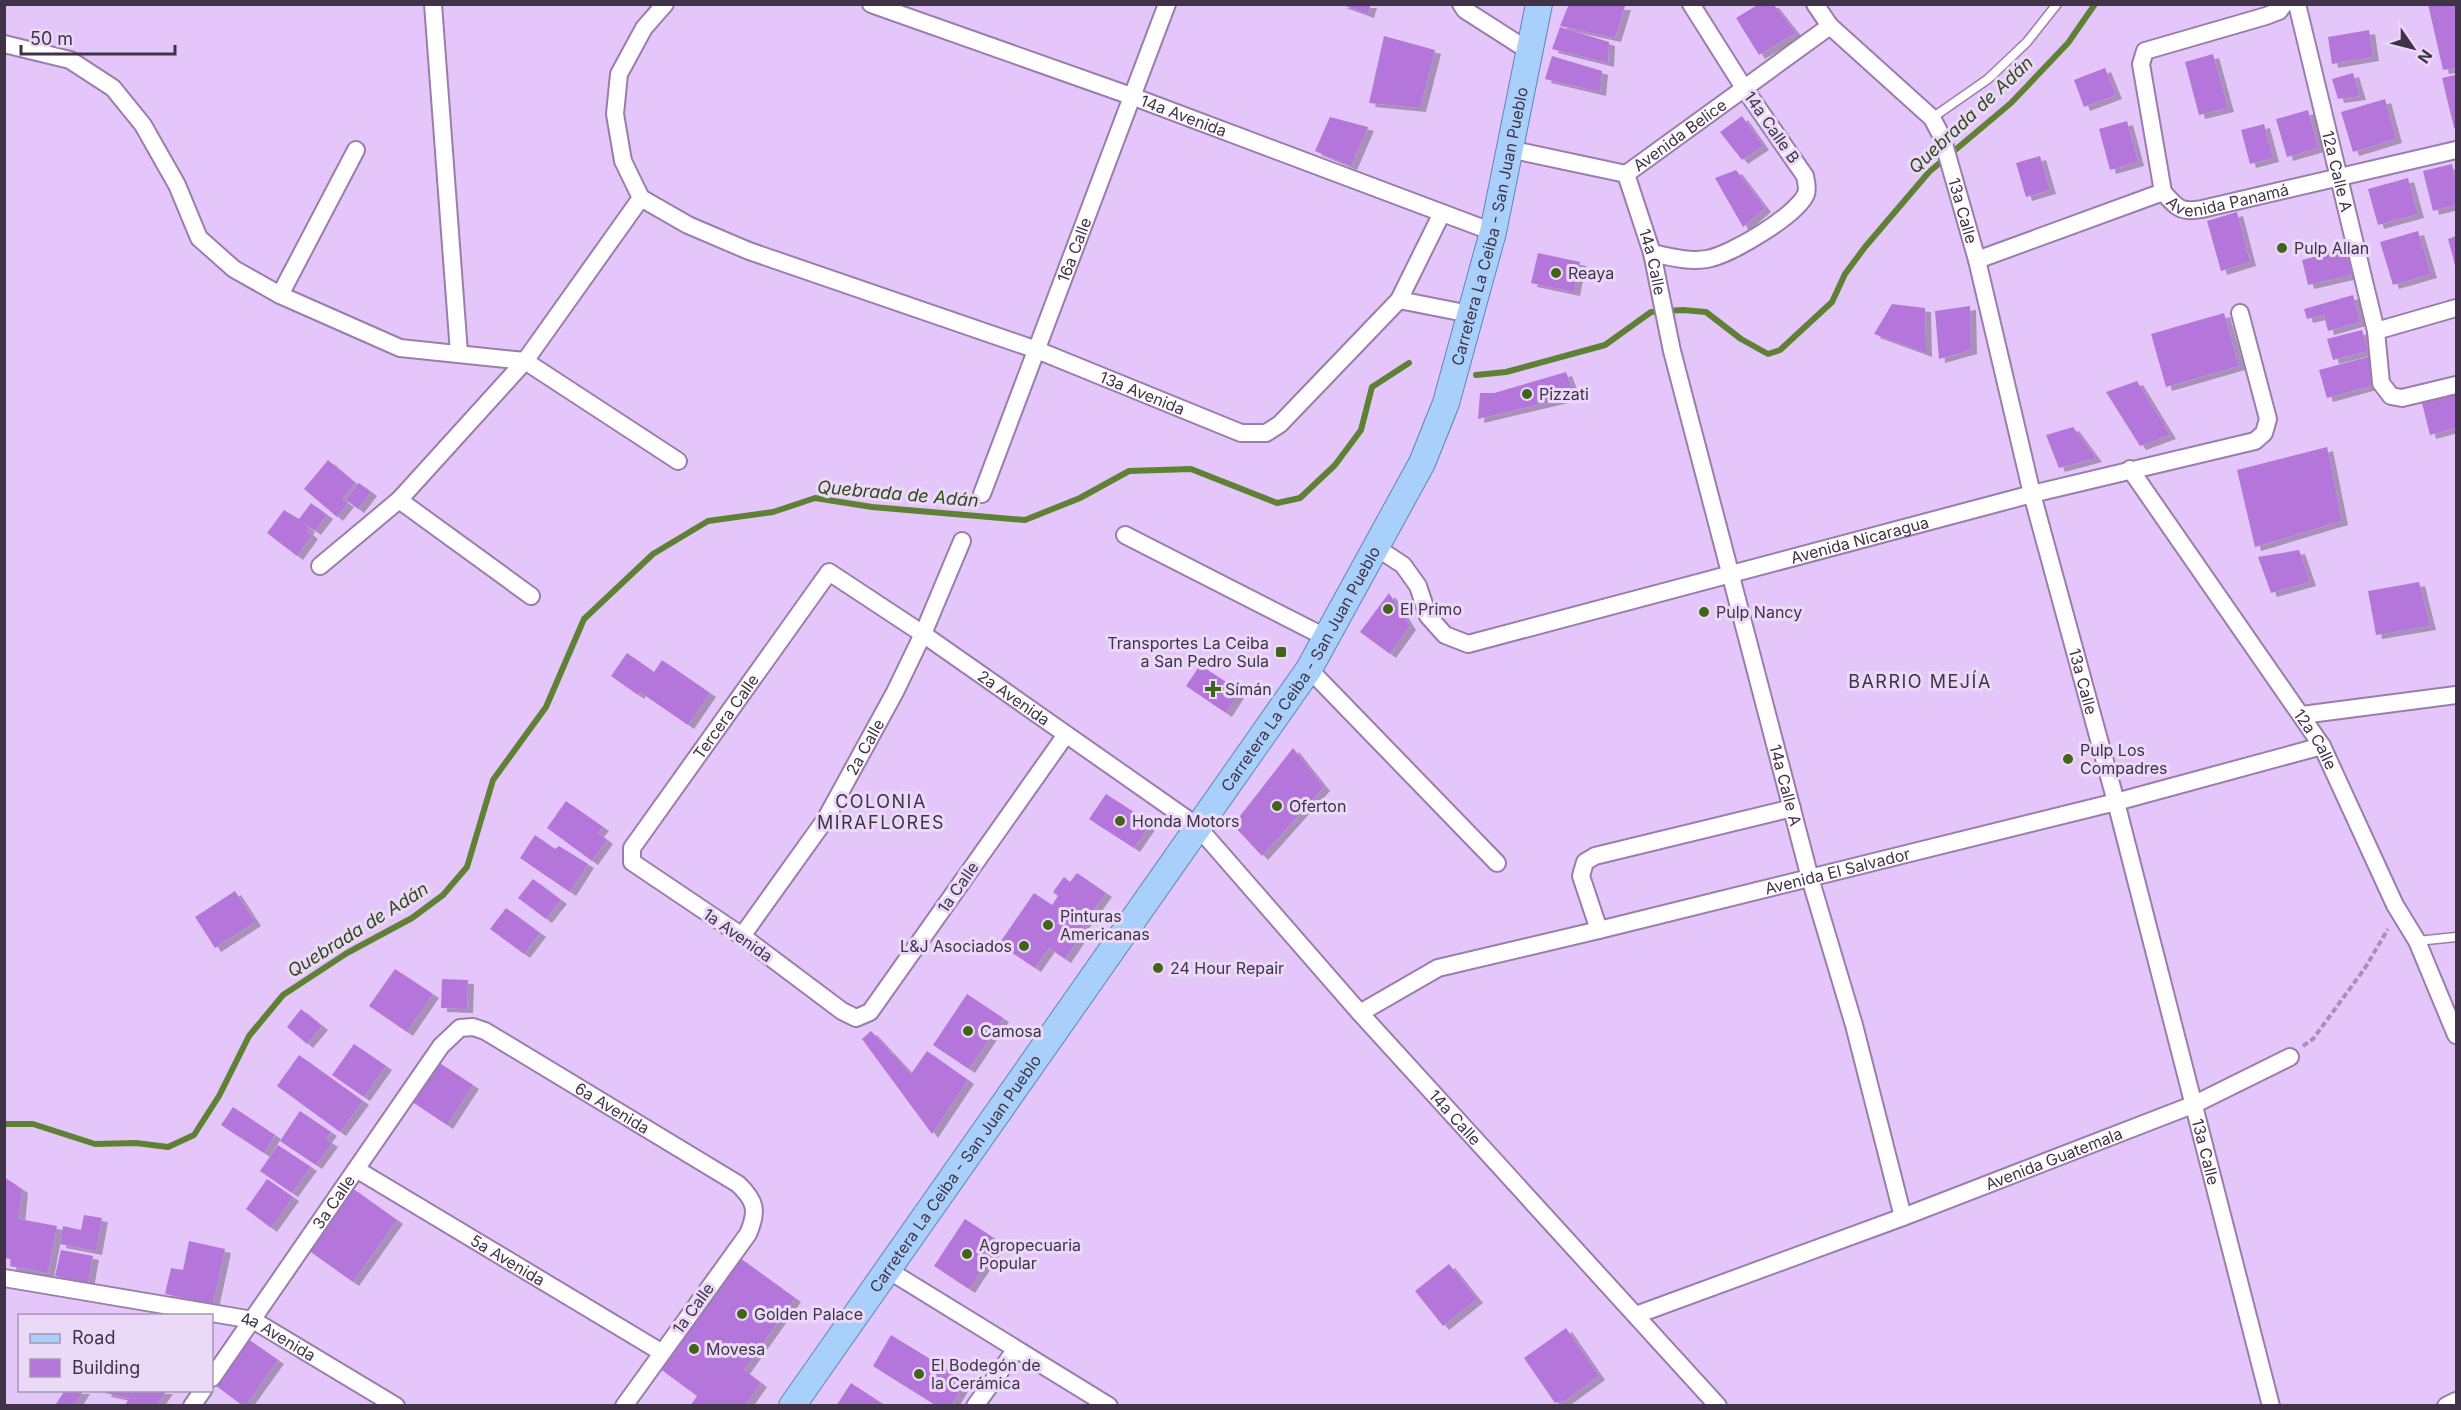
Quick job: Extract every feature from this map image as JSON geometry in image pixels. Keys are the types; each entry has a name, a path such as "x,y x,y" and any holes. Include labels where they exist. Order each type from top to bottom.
{"main road":[{"name":"Carretera La Ceiba - San Juan Pueblo","path":"792,1406 1309,669 1377,548 1426,453 1446,403 1492,232 1539,4"}],"street":[{"path":"433,4 459,353"},
{"path":"320,566 399,500 525,361 641,198 624,161 615,114 619,74 644,28 665,4"},
{"name":"14a Avenida","path":"871,4 1134,97 1492,232"},
{"name":"16a Calle","path":"982,494 1134,97 1167,4"},
{"name":"14a Calle B","path":"1652,253 1677,259 1708,259 1742,246 1798,207 1808,192 1806,176 1744,88 1691,4"},
{"path":"2163,192 2141,64 2145,51 2266,16 2279,10 2284,4"},
{"name":"12a Calle A","path":"2297,4 2341,178 2376,331 2381,383 2391,396 2402,398 2457,385"},
{"name":"13a Calle","path":"1816,5 1830,26 1932,118 1942,137 1977,260 2032,494 2116,802 2271,1406"},
{"path":"1464,6 1529,51"},
{"name":"Avenida Belice","path":"1509,149 1626,174 1830,26"},
{"path":"4,44 70,60 113,88 143,124 177,184 199,238 234,269 280,295 400,348 525,361 678,461"},
{"path":"280,295 357,150"},
{"name":"Avenida Panamá","path":"1977,260 2163,192 2174,205 2187,212 2457,150"},
{"name":"14a Calle","path":"1626,174 1652,253 1672,351"},
{"name":"13a Avenida","path":"641,198 688,225 748,251 1037,350 1241,433 1258,435 1280,424 1398,300 1442,213"},
{"path":"1398,300 1470,314"},
{"path":"2376,331 2457,308"},
{"name":"Avenida Nicaragua","path":"1377,548 1403,565 1418,586 1428,616 1445,635 1468,644 2032,494 2255,441 2264,433 2268,419 2240,313"},
{"name":"14a Calle A","path":"1672,351 1810,878 1854,1025 1903,1217"},
{"name":"12a Calle","path":"2130,469 2322,746 2395,905 2417,941 2457,1035"},
{"path":"399,500 531,596"},
{"path":"1125,535 1327,638"},
{"name":"2a Calle","path":"742,936 825,820 895,692 962,541"},
{"name":"2a Avenida","path":"829,572 922,634 1197,826"},
{"name":"Tercera Calle","path":"632,862 632,848 829,572"},
{"path":"1309,669 1497,863"},
{"path":"2302,715 2457,694"},
{"name":"1a Calle","path":"842,1011 856,1018 870,1012 1065,736"},
{"name":"Avenida El Salvador","path":"1360,1013 1438,968 2116,802 2322,746"},
{"path":"1599,930 1581,876 1585,862 1595,856 1792,808"},
{"name":"14a Calle","path":"1197,826 1360,1013 1718,1406"},
{"name":"1a Avenida","path":"632,862 742,936 842,1011"},
{"name":"6a Avenida","path":"460,1028 473,1027 485,1031 738,1184 750,1195 754,1208"},
{"name":"3a Calle","path":"213,1377 441,1046 460,1028"},
{"name":"Avenida Guatemala","path":"1636,1315 1903,1217 2195,1104 2290,1057"},
{"name":"5a Avenida","path":"356,1169 661,1352"},
{"name":"1a Calle","path":"624,1406 748,1234 754,1220 754,1208"},
{"path":"888,1270 1109,1406"},
{"name":"4a Avenida","path":"4,1278 253,1320 396,1406"},
{"path":"975,1406 1016,1349"},
{"path":"192,1406 202,1392"},
{"path":"2446,1406 2457,1401"}],"lane":[{"path":"1932,118 1988,79 2027,42 2057,4"},
{"path":"2417,941 2457,937"}],"path":[{"path":"2290,1057 2313,1039 2365,968 2386,936 2395,905"}],"building":[{"path":"1340,4 1371,4 1368,14"},
{"path":"1569,4 1625,6 1615,38 1560,26"},
{"path":"1759,4 1773,4 1796,33 1759,55 1736,18"},
{"path":"2428,4 2455,4 2456,68 2443,70"},
{"path":"1560,27 1609,42 1608,63 1552,49"},
{"path":"2369,30 2373,57 2332,64 2328,37"},
{"path":"1384,36 1435,50 1420,108 1369,103"},
{"path":"2213,54 2228,108 2199,115 2185,62"},
{"path":"1552,56 1602,71 1600,92 1545,79"},
{"path":"2105,68 2116,95 2084,107 2074,80"},
{"path":"2353,73 2360,96 2338,99 2332,79"},
{"path":"2455,75 2456,128 2454,128 2442,78"},
{"path":"2385,99 2396,139 2353,152 2341,112"},
{"path":"2308,110 2318,148 2287,157 2276,119"},
{"path":"1742,116 1763,146 1742,160 1720,132"},
{"path":"1330,117 1368,127 1351,166 1315,151"},
{"path":"2127,121 2138,162 2110,170 2099,129"},
{"path":"2264,124 2273,158 2250,164 2241,130"},
{"path":"2040,156 2050,190 2026,197 2016,163"},
{"path":"2452,164 2456,183 2456,205 2433,211 2423,171"},
{"path":"1736,170 1765,208 1743,227 1715,178"},
{"path":"2408,178 2418,214 2378,225 2368,189"},
{"path":"2237,212 2250,262 2221,271 2207,221"},
{"path":"2418,231 2431,274 2393,285 2380,242"},
{"path":"2456,236 2456,269 2448,239"},
{"path":"2345,249 2352,275 2308,285 2302,260"},
{"name":"Reaya","path":"1538,253 1580,262 1574,292 1531,283"},
{"path":"2353,295 2360,322 2328,331 2324,315 2307,319 2304,309"},
{"path":"1892,304 1925,308 1926,353 1874,334"},
{"path":"1970,306 1971,350 1939,359 1935,311"},
{"path":"2224,313 2239,366 2166,387 2151,334"},
{"path":"2362,330 2368,351 2333,360 2327,339"},
{"path":"2371,356 2378,384 2327,398 2319,370"},
{"name":"Pizzati","path":"1566,372 1575,396 1478,419 1480,393 1494,393"},
{"path":"2137,381 2170,435 2140,446 2106,392"},
{"path":"2456,394 2456,428 2430,435 2422,403"},
{"path":"2073,427 2096,458 2059,468 2046,435"},
{"path":"2327,447 2342,521 2255,547 2237,470"},
{"path":"328,460 355,483 342,499 348,503 337,517 304,489"},
{"path":"359,483 371,492 358,509 346,500"},
{"path":"311,503 327,515 315,531 302,522 309,528 307,531 312,535 297,556 267,533 284,510 299,519"},
{"path":"2299,550 2310,582 2271,593 2258,557"},
{"path":"2419,582 2430,626 2376,635 2368,591"},
{"name":"El Primo","path":"1389,593 1410,626 1390,654 1360,632"},
{"path":"627,653 654,672 662,660 710,693 688,725 640,692 638,695 611,676"},
{"name":"Símán","path":"1200,665 1240,691 1226,713 1186,686"},
{"name":"Oferton","path":"1293,748 1324,787 1262,856 1233,825"},
{"name":"Honda Motors","path":"1106,794 1151,823 1134,848 1089,819"},
{"path":"566,801 603,827 598,833 607,840 592,861 547,828"},
{"path":"535,835 555,849 559,846 588,864 570,892 520,858"},
{"path":"1077,873 1106,893 1082,926 1086,928 1065,959 1049,948 1035,968 999,944 1034,893 1052,905 1058,896 1053,892 1064,877 1070,882"},
{"path":"533,879 561,900 546,919 518,898"},
{"path":"235,891 255,922 215,948 195,917"},
{"path":"506,908 540,933 524,954 490,929"},
{"path":"395,969 433,994 407,1032 369,1006"},
{"path":"442,979 468,980 467,1009 441,1008"},
{"name":"Camosa","path":"967,994 1003,1018 969,1069 933,1045"},
{"path":"301,1009 322,1026 307,1044 287,1027"},
{"path":"871,1031 911,1074 927,1051 968,1080 932,1134 862,1039"},
{"path":"354,1044 386,1066 364,1097 332,1075"},
{"path":"299,1055 363,1101 340,1132 277,1086"},
{"path":"438,1062 473,1085 447,1125 411,1101"},
{"path":"233,1107 275,1135 264,1153 221,1125"},
{"path":"300,1111 331,1132 326,1139 332,1143 316,1165 280,1141"},
{"path":"278,1145 311,1167 292,1193 260,1171"},
{"path":"4,1177 22,1189 19,1219 57,1226 48,1273 10,1266 11,1259 4,1258"},
{"path":"267,1179 293,1197 271,1228 246,1209"},
{"path":"352,1188 397,1220 353,1282 308,1250"},
{"path":"84,1215 102,1218 96,1251 60,1244 63,1226 81,1230"},
{"name":"Agropecuaria Popular","path":"965,1219 1000,1242 969,1289 934,1266"},
{"path":"189,1241 225,1249 213,1304 165,1294 171,1268 183,1270"},
{"path":"61,1250 93,1256 88,1283 55,1276"},
{"path":"740,1258 795,1298 744,1370 761,1383 745,1406 690,1406 697,1396 659,1368"},
{"path":"1449,1264 1477,1299 1443,1326 1415,1291"},
{"path":"1566,1328 1599,1376 1566,1400 1555,1403 1524,1358"},
{"name":"El Bodegón de la Cerámica","path":"891,1335 966,1381 951,1406 937,1406 873,1366"},
{"path":"248,1339 278,1360 243,1406 215,1385"},
{"path":"851,1383 886,1406 836,1406"},
{"path":"64,1392 83,1392 74,1406 56,1404"},
{"path":"166,1392 156,1406 125,1406 129,1398 105,1393"}],"waterway":[{"name":"Quebrada de Adán","path":"1476,375 1506,372 1605,345 1651,312 1683,310 1706,312 1741,339 1768,354 1780,350 1832,302 1845,274 1865,247 1929,172 2011,103 2068,43 2095,4"},
{"name":"Quebrada de Adán","path":"4,1124 33,1124 95,1144 136,1143 168,1147 194,1135 219,1096 249,1036 283,995 347,953 412,918 443,895 467,867 493,780 546,707 584,619 653,554 708,521 773,512 815,498 872,507 1025,520 1080,498 1129,471 1191,469 1277,503 1300,498 1335,465 1361,430 1372,387 1409,363"}],"place":[{"name":"Pulp Allan","path":"2282,248"},
{"name":"Reaya","path":"1556,273"},
{"name":"Pizzati","path":"1527,394"},
{"name":"El Primo","path":"1388,609"},
{"name":"Pulp Nancy","path":"1704,612"},
{"name":"Transportes La Ceiba a San Pedro Sula","path":"1281,652"},
{"name":"Símán","path":"1213,689"},
{"name":"Pulp Los Compadres","path":"2068,759"},
{"name":"Oferton","path":"1277,806"},
{"name":"Honda Motors","path":"1120,821"},
{"name":"Pinturas Americanas","path":"1048,925"},
{"name":"L&J Asociados","path":"1024,946"},
{"name":"24 Hour Repair","path":"1158,968"},
{"name":"Camosa","path":"968,1031"},
{"name":"Agropecuaria Popular","path":"967,1254"},
{"name":"Golden Palace","path":"742,1314"},
{"name":"Movesa","path":"694,1349"},
{"name":"El Bodegón de la Cerámica","path":"919,1374"}],"district":[{"name":"BARRIO MEJÍA","path":"1920,682"},
{"name":"COLONIA MIRAFLORES","path":"881,812"}]}
